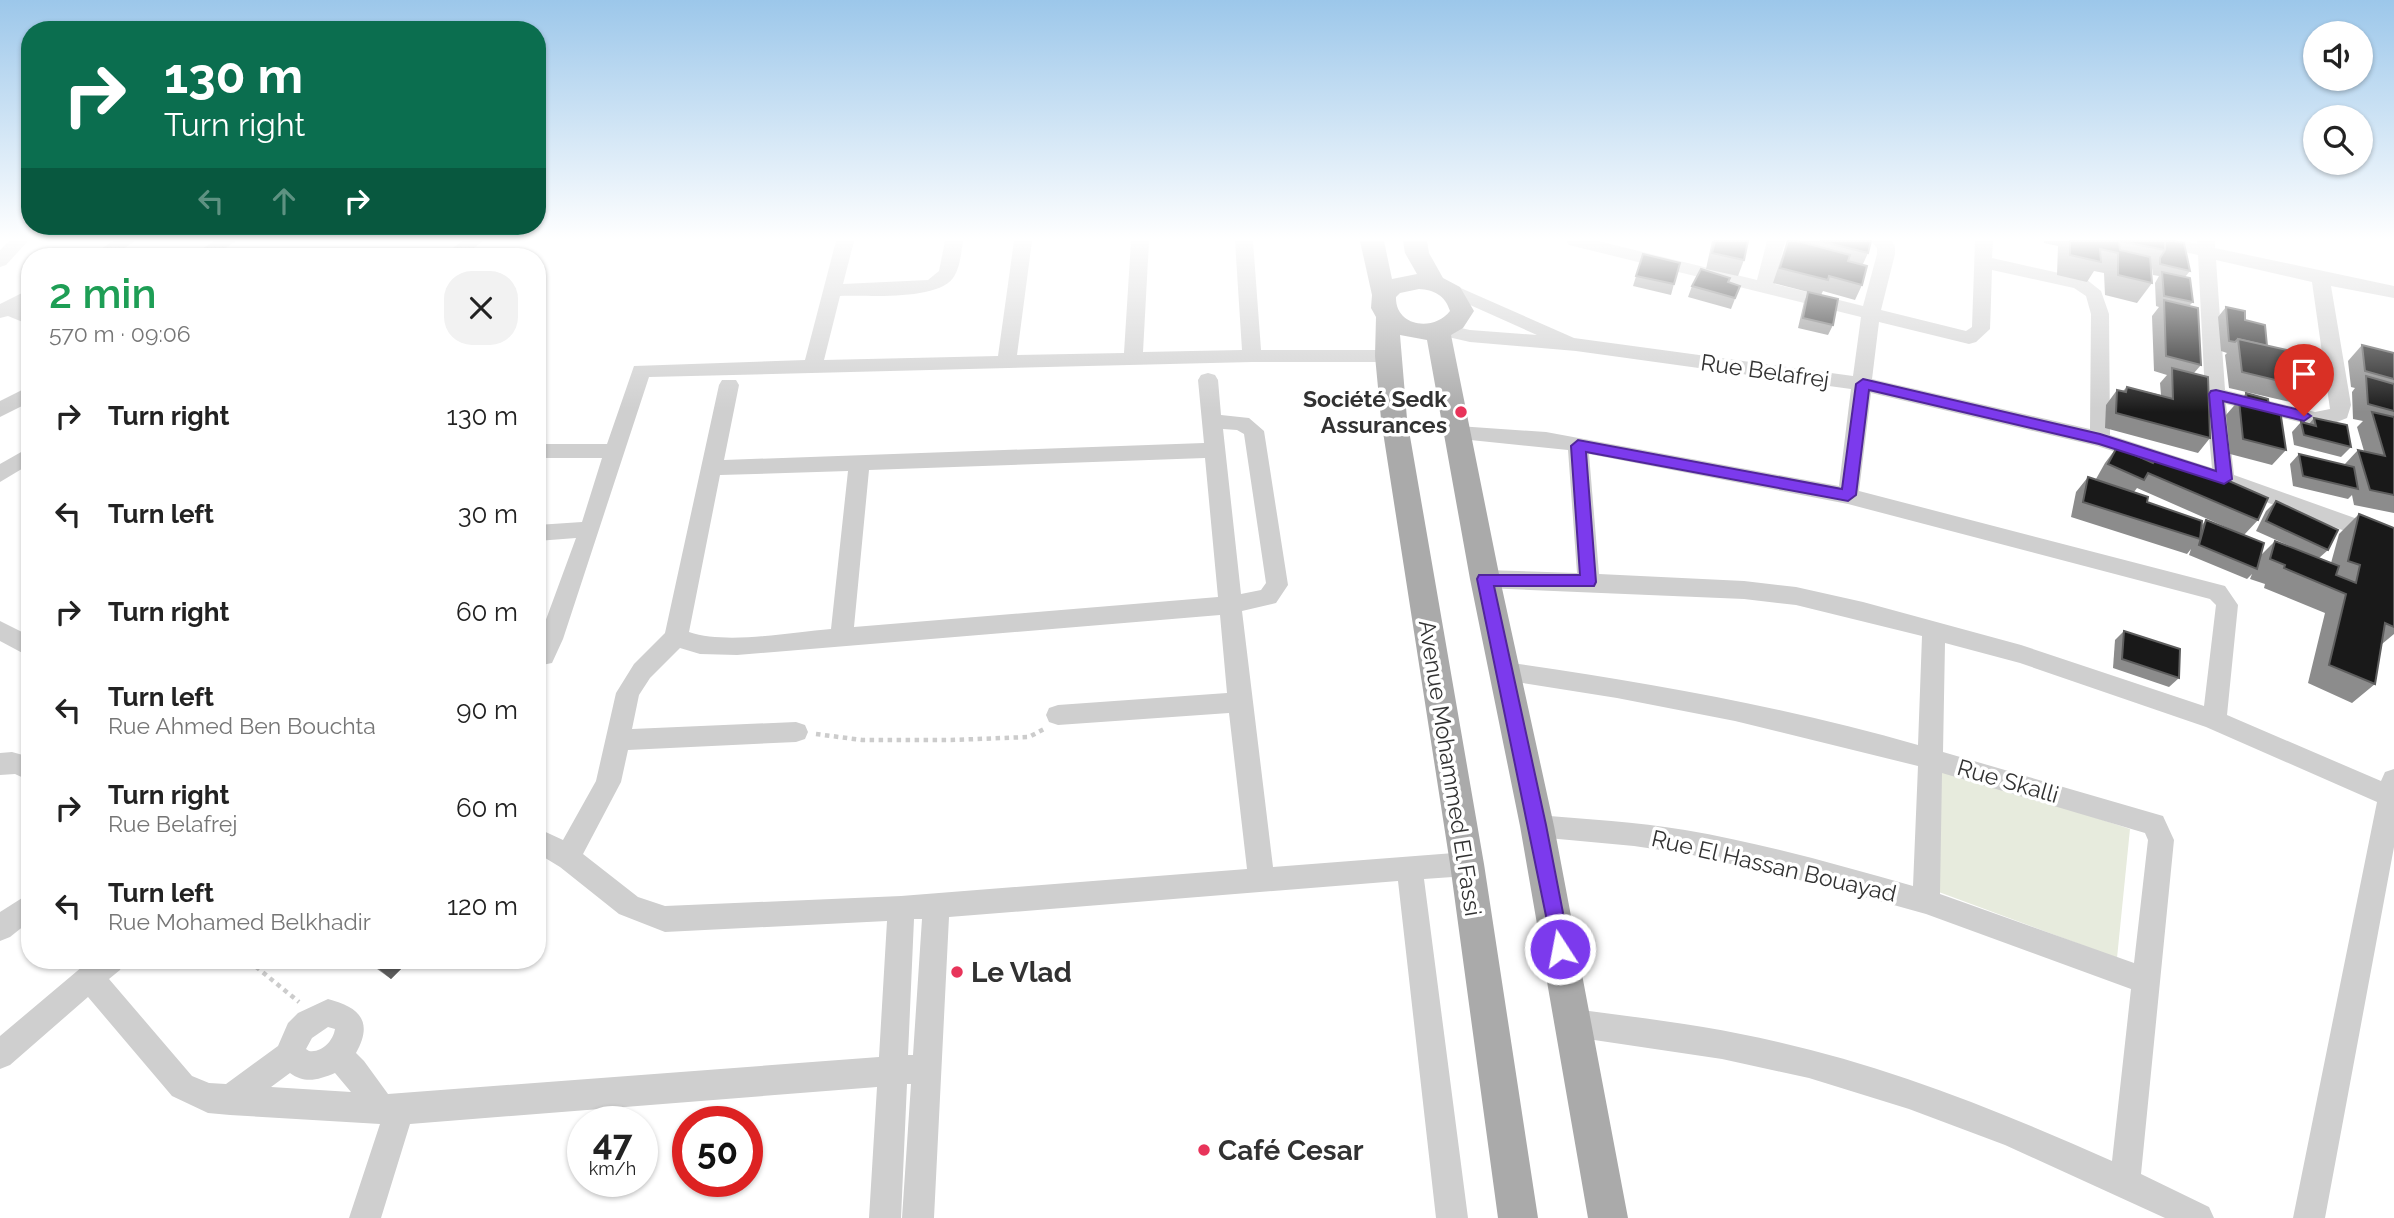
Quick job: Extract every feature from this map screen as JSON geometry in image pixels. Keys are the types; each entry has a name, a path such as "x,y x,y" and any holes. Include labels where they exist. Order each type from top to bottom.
{"main road":[{"name":"Avenue Mohammed El Fassi","path":"1384,298 1394,419 1466,864 1518,1218"},
{"path":"1389,298 1386,306 1410,330 1440,330 1452,325 1462,311 1457,298"},
{"path":"1440,330 1485,579 1537,825 1608,1218"}],"street":[{"path":"813,366 829,298"},
{"path":"1007,361 1015,298"},
{"path":"1133,360 1137,298"},
{"path":"1248,298 1252,356"},
{"name":"Rue Belafrej","path":"1470,298 1576,345"},
{"path":"1813,298 1969,338 1981,329 1982,298"},
{"path":"1848,495 1875,298"},
{"path":"2097,298 2100,314 2100,439"},
{"path":"2210,298 2224,479"},
{"path":"2216,394 2315,419 2327,419 2340,413 2324,298"},
{"path":"4,310 21,300"},
{"path":"4,310 21,316"},
{"name":"Rue Belafrej","path":"1440,330 1520,342 1576,345 1863,384 2100,439 2224,479 2394,541"},
{"path":"546,646 590,529 641,371 1252,356 1388,356"},
{"path":"1208,380 1213,450 1261,879"},
{"path":"566,857 584,830 608,782 628,693 642,671 676,637 729,386"},
{"path":"0,410 21,398"},
{"path":"676,637 700,645 737,646 1231,605 1268,597 1277,585 1254,431 1241,423 1211,421"},
{"path":"1458,433 1546,439 1848,495 2197,586 2222,596 2227,606 2214,720"},
{"path":"1578,446 1589,582"},
{"path":"711,468 1213,450"},
{"path":"546,451 615,451"},
{"path":"0,474 21,460"},
{"path":"842,636 859,463"},
{"path":"546,532 590,529"},
{"path":"1485,579 1744,590 1796,596 2021,654 2214,720 2393,791 2309,1218"},
{"path":"1,631 21,643"},
{"name":"Rue El Hassan Bouayad","path":"1926,902 1934,631"},
{"name":"Rue Skalli","path":"1506,672 1617,688 1735,711 1929,758 2154,824 2161,839 2125,1182"},
{"path":"1058,715 1240,702"},
{"path":"618,740 796,732"},
{"path":"0,764 8,762 21,765"},
{"name":"Rue El Hassan Bouayad","path":"1537,825 1688,842 1829,875 1926,902 2145,980"},
{"path":"546,846 566,857 629,908 647,916 665,919 901,908 1466,864"},
{"path":"1410,870 1451,1218"},
{"path":"918,1218 936,905"},
{"path":"885,1218 901,908"},
{"path":"0,928 21,912"},
{"path":"0,1055 100,969 182,1086 208,1098 389,1109 927,1068"},
{"path":"230,1100 291,1054 297,1033 316,1017 338,1013 346,1017 350,1025 345,1046 337,1056 326,1063 304,1066 296,1062 291,1054"},
{"path":"1574,1023 1731,1047 1860,1078 1959,1113 2125,1182 2198,1218"},
{"path":"337,1056 389,1109"},
{"path":"365,1218 389,1109"}],"path":[{"path":"796,732 862,740 1029,737 1042,730 1058,715"},
{"path":"259,969 316,1017"}],"shaded area":[{"path":"1936,765 2130,829 2117,958 1928,888"}],"building":[{"path":"1807,298 1838,299 1833,325 1803,318"},
{"path":"2173,298 2192,298 2193,302"},
{"path":"2164,300 2198,308 2201,365 2166,356"},
{"path":"2226,307 2245,311 2245,320 2265,325 2267,346 2238,339 2235,342 2229,341"},
{"path":"2238,339 2300,353 2301,361 2312,363 2317,390 2242,372"},
{"path":"2362,345 2394,353 2394,379 2365,371"},
{"path":"2172,368 2208,377 2210,438 2116,413 2117,390 2126,392 2127,387 2173,399"},
{"path":"2366,376 2394,384 2394,411 2368,404"},
{"path":"2246,393 2268,399 2269,407 2280,410 2286,450 2243,439 2239,400 2247,402"},
{"path":"2372,412 2394,417 2394,495 2370,490 2358,450 2385,456"},
{"path":"2314,418 2347,425 2351,447 2304,435 2301,422 2316,426"},
{"path":"2117,447 2153,463 2157,456 2268,498 2258,520 2148,473 2144,480 2108,464"},
{"path":"2299,454 2354,467 2358,489 2303,476"},
{"path":"2088,477 2148,497 2147,502 2202,521 2200,539 2083,502"},
{"path":"2276,501 2338,530 2328,550 2266,521"},
{"path":"2359,514 2394,528 2394,627 2385,623 2375,684 2329,665 2346,594 2284,568 2285,565 2270,559 2275,541 2339,566 2336,575 2356,583 2360,565 2348,561"},
{"path":"2206,520 2264,543 2257,569 2199,545"},
{"path":"2124,631 2180,649 2179,678 2122,659"}],"place":[{"name":"Société Sedk Assurances","path":"1461,412"},
{"name":"Le Vlad","path":"957,972"},
{"name":"Café Cesar","path":"1204,1150"}],"route":[{"path":"1560,949 1506,672 1485,579 1589,582 1578,446 1848,495 1863,384 2100,439 2224,479 2216,394 2304,416"}]}
